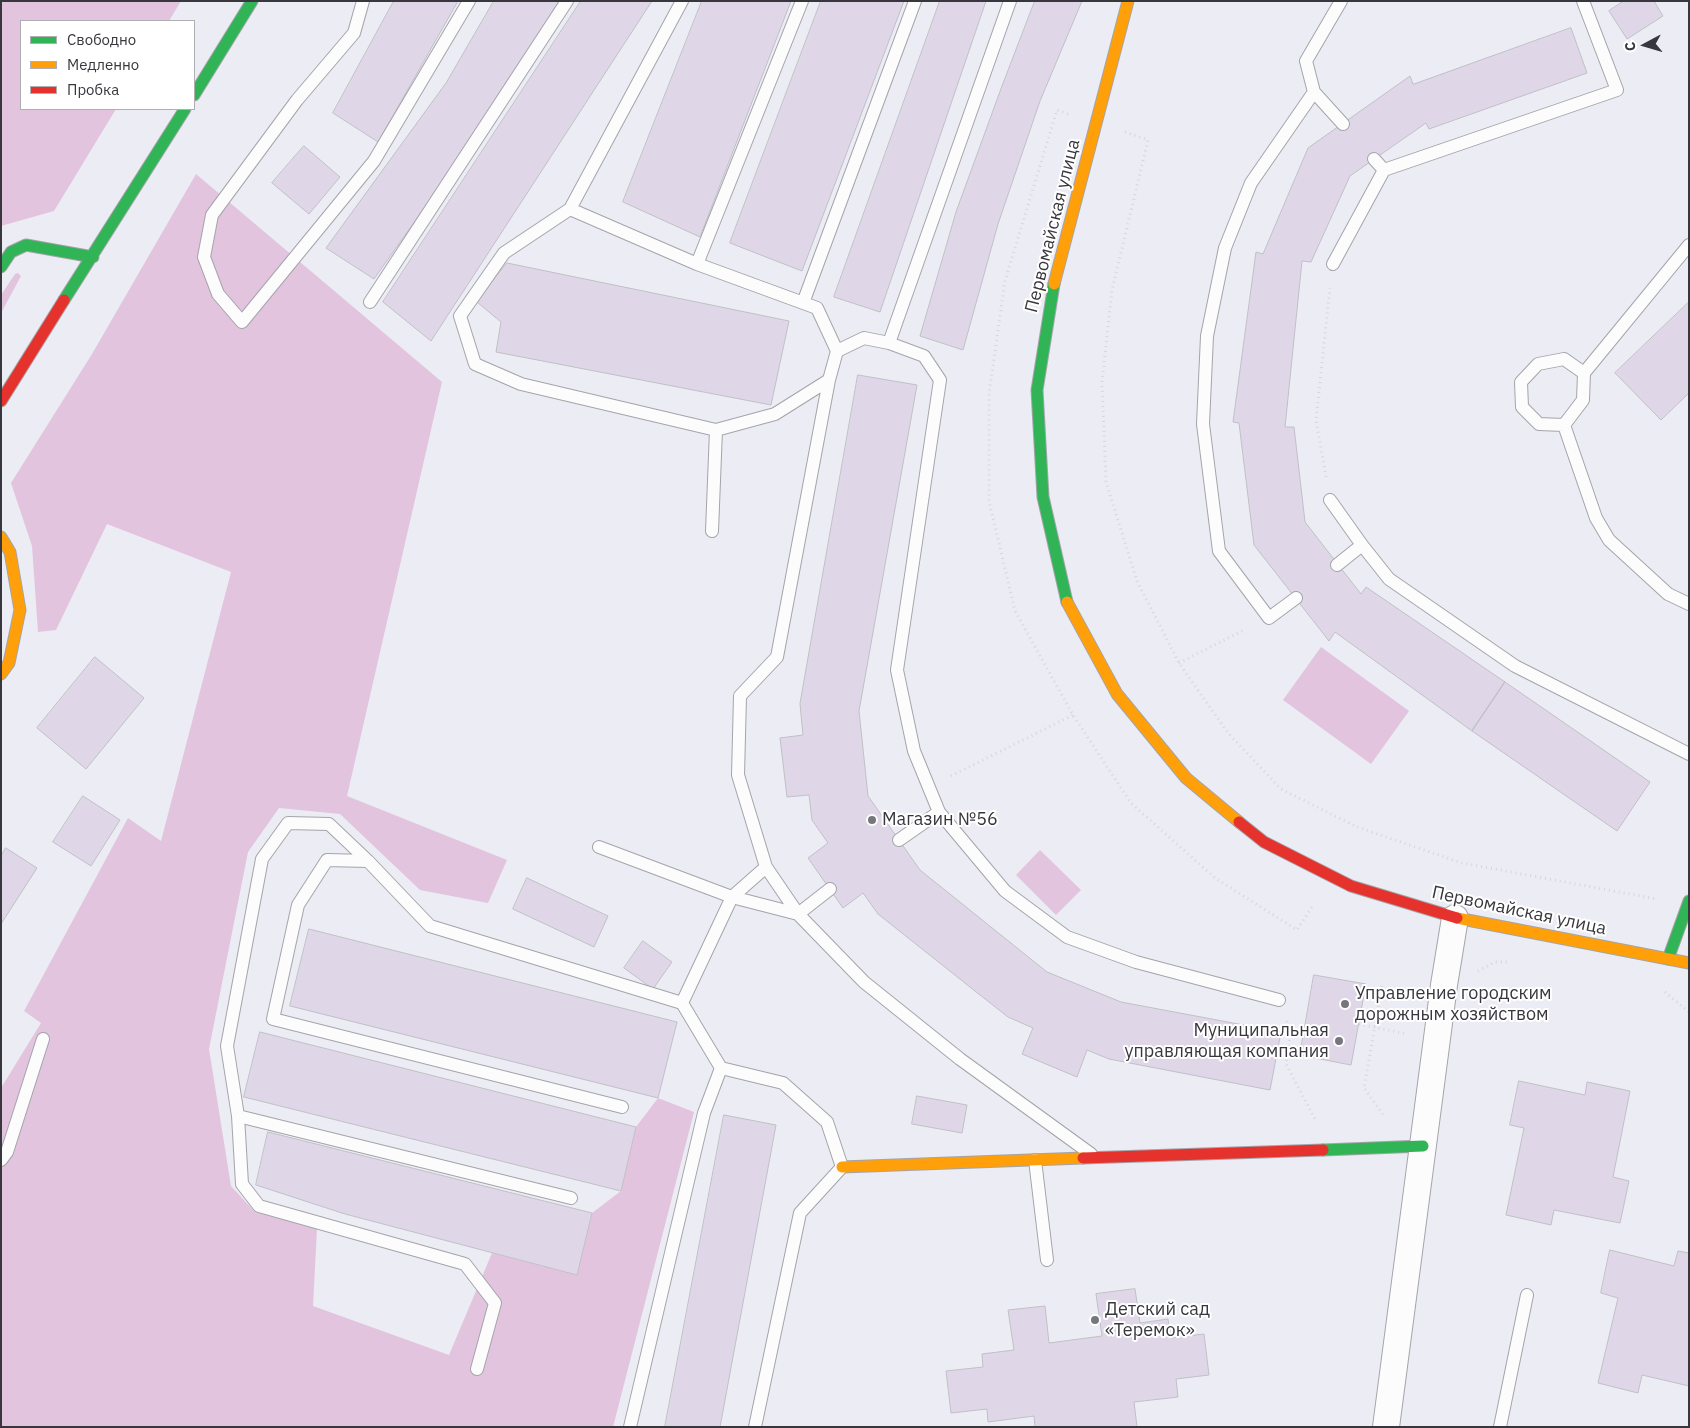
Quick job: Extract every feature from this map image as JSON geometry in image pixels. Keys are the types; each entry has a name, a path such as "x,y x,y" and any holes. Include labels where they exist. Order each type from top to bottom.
{"street":[{"path":"195,93 252,1"},
{"name":"Первомайская улица","path":"1128,1 1053,288 1037,390 1043,497 1067,604 1116,694 1186,778 1264,842 1351,886 1456,918 1689,963"},
{"path":"1,401 184,110"},
{"path":"1,267 11,252 26,245 93,257"},
{"path":"1,537 10,552 20,610 9,663 1,674"},
{"path":"1668,959 1689,900"},
{"path":"1386,1427 1444,984 1456,918"},
{"path":"842,1167 1422,1146"}],"lane":[{"path":"363,1 354,33 298,100 212,215 204,257 218,294 242,322 374,161 469,1"},
{"path":"370,302 567,1"},
{"path":"682,1 570,210 504,253 460,316 475,364 522,384 716,430 775,414 829,380"},
{"path":"697,264 802,1"},
{"path":"803,303 916,1"},
{"path":"890,343 1010,1"},
{"path":"1341,1 1306,61 1314,92 1343,124"},
{"path":"1333,264 1384,170 1617,90 1583,1"},
{"path":"1296,598 1269,618 1219,551 1203,424 1207,336 1225,248 1251,184 1314,92"},
{"path":"1374,159 1384,170"},
{"path":"570,210 697,264 817,308 837,351 829,380 777,657 740,696 738,775 766,867 798,914 864,982 960,1059 1096,1158"},
{"path":"1564,424 1583,400 1584,373 1689,246"},
{"path":"837,351 864,338 890,343 924,356 940,380 897,670 914,751 939,812 1004,891 1067,937 1136,962 1279,1000"},
{"path":"1564,424 1539,424 1522,407 1521,382 1538,364 1564,359 1584,373"},
{"path":"1564,424 1596,518 1609,540 1668,594 1689,604"},
{"path":"712,531 716,430"},
{"path":"1330,500 1389,579 1514,666 1689,754"},
{"path":"1337,565 1362,545"},
{"path":"899,840 939,812"},
{"path":"477,1369 495,1303 465,1264 259,1206 242,1184 238,1116 228,1046 262,859 288,823 329,824 368,861 430,926 682,1003 721,1068 783,1083 827,1122 842,1167 800,1213 755,1427"},
{"path":"600,847 732,897 798,914"},
{"path":"368,861 327,860 298,905 274,1019 622,1107"},
{"path":"682,1003 732,897 766,867"},
{"path":"798,914 830,889"},
{"path":"1,1160 7,1152 43,1039"},
{"path":"630,1427 704,1113 721,1068"},
{"path":"238,1116 571,1198"},
{"path":"1034,1160 1047,1260"},
{"path":"1500,1427 1527,1295"}],"path":[{"path":"1118,130 1148,140"},
{"path":"1330,500 1316,420 1333,264"},
{"path":"1179,663 1221,642"},
{"path":"928,788 1073,715"},
{"path":"1297,930 1313,905"},
{"path":"1476,972 1495,962 1510,962"},
{"path":"1382,986 1364,1088 1384,1117"},
{"path":"1664,991 1689,1012"},
{"path":"1279,1000 1291,1030 1286,1064 1326,1139 1327,1149"},
{"path":"1359,1024 1408,1034"}],"shaded area":[{"path":"1,1 181,1 170,20 20,20 20,110 115,110 54,211 1,226"},
{"path":"196,174 442,382 347,796 507,860 488,903 420,890 340,814 279,808 248,852 209,1049 231,1186 255,1212 317,1229 313,1306 449,1355 492,1253 577,1275 592,1213 621,1191 636,1127 658,1098 694,1112 613,1427 1,1427 1,1088 41,1023 24,1011 128,818 161,841 231,572 107,524 56,630 38,632 32,546 11,483 92,354"},
{"path":"18,273 21,276 1,313 1,295 15,274"},
{"path":"1321,647 1409,711 1371,764 1283,700"},
{"path":"1040,850 1081,890 1056,915 1016,875"}],"building":[{"path":"394,1 458,1 378,142 333,113"},
{"path":"494,1 559,1 490,115 374,279 326,248 446,83"},
{"path":"581,1 652,1 431,341 383,302"},
{"path":"702,1 791,1 700,237 623,202"},
{"path":"821,1 904,1 802,271 730,243"},
{"path":"940,1 986,1 880,312 834,297"},
{"path":"1035,1 1082,1 1040,101 998,224 963,350 920,336 956,212"},
{"path":"1624,1 1654,1 1663,16 1627,39 1609,11"},
{"path":"1571,28 1587,73 1429,129 1426,123 1350,176 1311,262 1302,261 1285,427 1294,427 1305,522 1361,594 1366,587 1505,682 1472,731 1335,632 1329,641 1254,545 1239,423 1233,422 1256,252 1263,254 1308,148 1410,76 1413,84"},
{"path":"304,146 340,177 309,214 272,183"},
{"path":"507,263 789,321 771,405 496,352 501,322 477,302"},
{"path":"1689,302 1689,393 1661,420 1615,373"},
{"path":"858,375 917,385 859,711 868,796 920,870 1047,972 1121,1002 1281,1032 1270,1090 1109,1059 1087,1050 1077,1077 1022,1054 1033,1028 1008,1017 878,914 863,893 843,908 808,858 828,843 812,820 809,795 787,797 780,738 803,735 800,704"},
{"path":"95,657 144,698 86,769 37,728"},
{"path":"1505,682 1650,782 1617,831 1472,731"},
{"path":"83,796 120,820 91,866 53,842"},
{"path":"6,848 37,868 1,924 1,856"},
{"path":"527,878 608,916 594,947 513,909"},
{"path":"309,929 677,1022 658,1098 290,1006"},
{"path":"643,941 672,962 653,989 624,968"},
{"path":"1314,975 1366,984 1351,1065 1300,1055"},
{"path":"260,1032 636,1127 621,1191 244,1097"},
{"path":"1519,1081 1585,1095 1587,1082 1630,1091 1613,1177 1629,1181 1620,1223 1554,1210 1551,1225 1506,1215 1524,1128 1510,1125"},
{"path":"917,1096 967,1105 962,1133 912,1124"},
{"path":"724,1115 776,1125 720,1427 665,1427"},
{"path":"268,1132 592,1213 577,1275 345,1214 256,1185"},
{"path":"1610,1250 1674,1266 1678,1251 1689,1253 1689,1386 1642,1375 1638,1393 1598,1383 1618,1298 1601,1293"},
{"path":"1135,1289 1140,1323 1168,1319 1171,1338 1204,1334 1209,1375 1176,1379 1178,1397 1134,1402 1137,1427 1035,1427 1034,1416 988,1422 987,1409 951,1413 946,1371 983,1367 982,1354 1014,1350 1008,1310 1045,1306 1049,1343 1102,1336 1096,1294"}],"traffic: fast":[{"path":"195,93 252,1"},
{"path":"64,300 184,110"},
{"path":"1,267 11,252 26,245 93,257"},
{"path":"1054,284 1037,390 1043,497 1067,602"},
{"path":"1668,959 1689,901"},
{"path":"1323,1150 1423,1146"}],"traffic: slow":[{"path":"1054,284 1128,1"},
{"path":"1,537 10,552 20,610 9,663 1,674"},
{"path":"1067,602 1117,694 1186,778 1239,822"},
{"path":"1457,918 1689,963"},
{"path":"842,1167 1083,1158"}],"traffic: jam":[{"path":"1,401 64,300"},
{"path":"1239,822 1264,842 1351,886 1457,918"},
{"path":"1083,1158 1323,1150"}],"place":[{"name":"Магазин №56","path":"872,820"},
{"name":"Управление городским дорожным хозяйством","path":"1345,1004"},
{"name":"Муниципальная управляющая компания","path":"1339,1041"},
{"name":"Детский сад «Теремок»","path":"1095,1320"}]}
